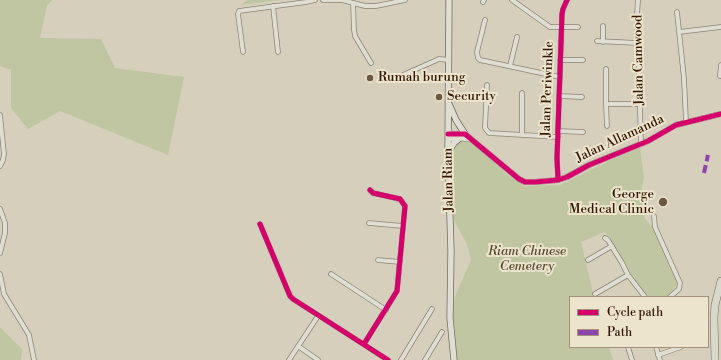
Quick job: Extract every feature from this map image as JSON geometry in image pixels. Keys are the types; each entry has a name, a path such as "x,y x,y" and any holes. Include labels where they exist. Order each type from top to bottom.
{"highway":[{"path":"717,358 714,318 715,305 721,281"}],"main road":[{"name":"Jalan Riam","path":"449,0 448,152 451,251 450,318 454,360"},
{"path":"448,102 463,136 454,143 448,152"}],"street":[{"path":"242,52 238,14 241,10 315,0"},
{"path":"324,0 342,0 365,6 376,6 405,0"},
{"path":"375,0 376,6"},
{"path":"512,0 550,27 578,27"},
{"name":"Jalan Periwinkle","path":"558,180 557,170 562,8 567,0"},
{"name":"Jalan Camwood","path":"638,0 637,15 641,144"},
{"path":"353,3 355,36 371,63"},
{"path":"273,6 278,52"},
{"path":"677,12 684,79 686,122"},
{"path":"485,20 477,52 480,60 560,77"},
{"path":"603,26 603,42"},
{"path":"679,32 721,27"},
{"path":"510,66 517,37"},
{"path":"597,41 638,42"},
{"path":"403,75 439,59 449,60"},
{"path":"560,60 583,60"},
{"path":"720,76 721,65"},
{"path":"606,69 607,126"},
{"path":"487,85 486,130 491,134 558,136"},
{"path":"522,93 522,135"},
{"path":"559,96 582,97"},
{"path":"606,104 640,104"},
{"name":"Jalan Allamanda","path":"463,136 471,139 519,179 525,182 535,182 558,180 567,177 601,160 641,144 672,126 721,114"},
{"path":"0,115 4,154 0,166"},
{"path":"558,131 583,132"},
{"path":"448,136 463,136"},
{"path":"364,344 397,291 405,206 400,199 373,193 370,190"},
{"path":"0,209 5,233 0,253"},
{"path":"654,216 655,227 680,283 679,289 671,296"},
{"path":"369,222 403,226"},
{"path":"260,224 290,296 296,302 388,360"},
{"path":"605,238 612,246 628,275 644,296"},
{"path":"588,260 612,246"},
{"path":"378,260 400,262"},
{"path":"0,274 4,294 29,336 34,360"},
{"path":"331,274 386,310"},
{"path":"595,294 628,275"},
{"path":"400,360 432,309"},
{"path":"289,360 318,316"},
{"path":"425,360 442,332"},
{"path":"298,346 318,360"},
{"path":"628,348 632,360"},
{"path":"656,348 660,360"},
{"path":"658,355 678,348"}],"green space":[{"path":"0,0 52,0 47,5 40,38 101,39 115,68 184,77 168,155 60,111 28,129 11,108 11,70 0,66"},
{"path":"247,0 281,0 241,5"},
{"name":"Riam Chinese Cemetery","path":"466,140 473,143 507,174 524,186 560,185 611,160 640,148 644,178 642,199 645,219 653,227 678,283 669,296 649,296 640,289 605,232 581,242 594,296 569,296 569,348 609,348 613,360 457,360 453,306 456,294 471,260 467,244 456,224 451,209 450,176 452,156 455,144"},
{"path":"0,327 22,349 21,360 0,360"}],"marked path":[{"path":"704,173 708,155"}],"cycle path":[{"path":"558,180 557,158 562,14 567,0"},
{"path":"448,134 465,134 519,179 525,182 535,182 558,180 567,177 589,165 648,141 676,125 721,114"},
{"path":"364,344 397,291 405,206 400,199 373,193 370,190"},
{"path":"260,224 290,296 388,360"}],"place":[{"name":"Rumah burung","path":"370,78"},
{"name":"Security","path":"439,97"},
{"name":"George Medical Clinic","path":"663,202"}]}
